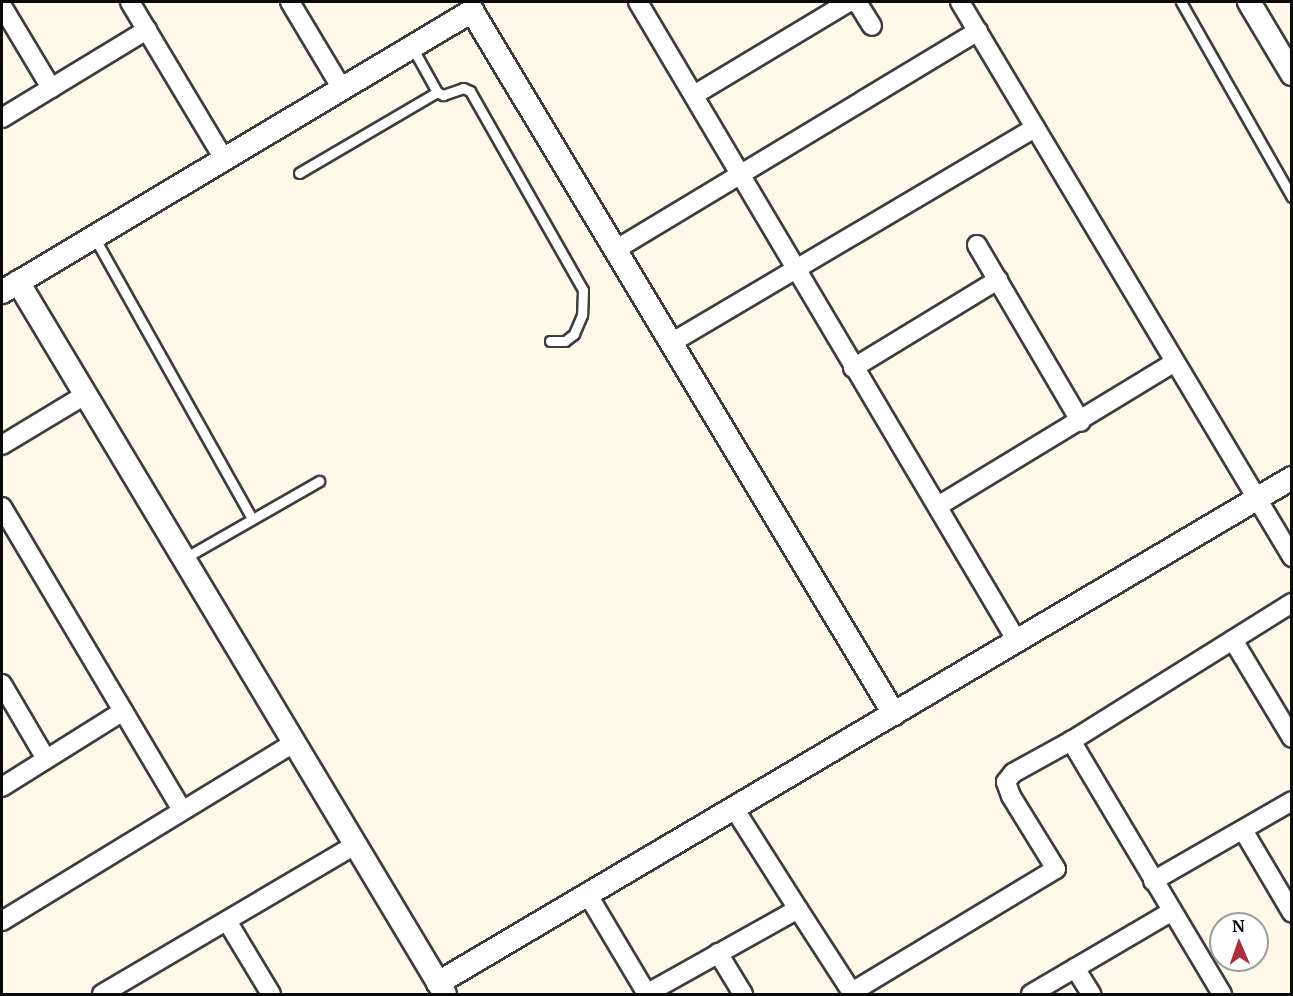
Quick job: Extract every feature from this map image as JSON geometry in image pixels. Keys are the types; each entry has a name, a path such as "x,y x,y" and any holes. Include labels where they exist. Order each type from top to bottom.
{"street":[{"path":"130,2 224,159"},
{"path":"290,2 342,89"},
{"path":"638,2 853,368 1017,640"},
{"path":"694,95 849,2"},
{"path":"857,2 872,26"},
{"path":"960,2 1292,557"},
{"path":"1249,2 1292,74"},
{"path":"2,6 51,88"},
{"path":"894,714 469,7 412,47 10,287 85,395 441,989 588,895 894,714 1017,640 1292,478"},
{"path":"2,118 147,30"},
{"path":"615,250 978,32"},
{"path":"671,344 1035,128"},
{"path":"977,246 1081,422"},
{"path":"853,368 998,280"},
{"path":"938,506 1081,422 1175,362"},
{"path":"2,445 85,395"},
{"path":"2,507 182,810"},
{"path":"734,808 852,993 1056,869 1006,782 1013,773 1071,741 1292,603"},
{"path":"1233,640 1292,738"},
{"path":"2,684 46,759"},
{"path":"2,787 123,711"},
{"path":"1071,741 1222,994"},
{"path":"2,921 294,743"},
{"path":"1153,881 1292,801"},
{"path":"1243,830 1292,913"},
{"path":"112,992 355,845"},
{"path":"588,895 646,994 798,909"},
{"path":"1031,994 1171,912"},
{"path":"227,921 271,994"},
{"path":"718,953 743,994"},
{"path":"1075,968 1091,994"}],"lane":[{"path":"1181,2 1292,197"},
{"path":"412,47 437,92 443,95 463,88 470,91 583,290 582,315 574,334 565,341 550,341"},
{"path":"299,173 437,92"},
{"path":"94,237 252,519"},
{"path":"183,559 319,481"}]}
